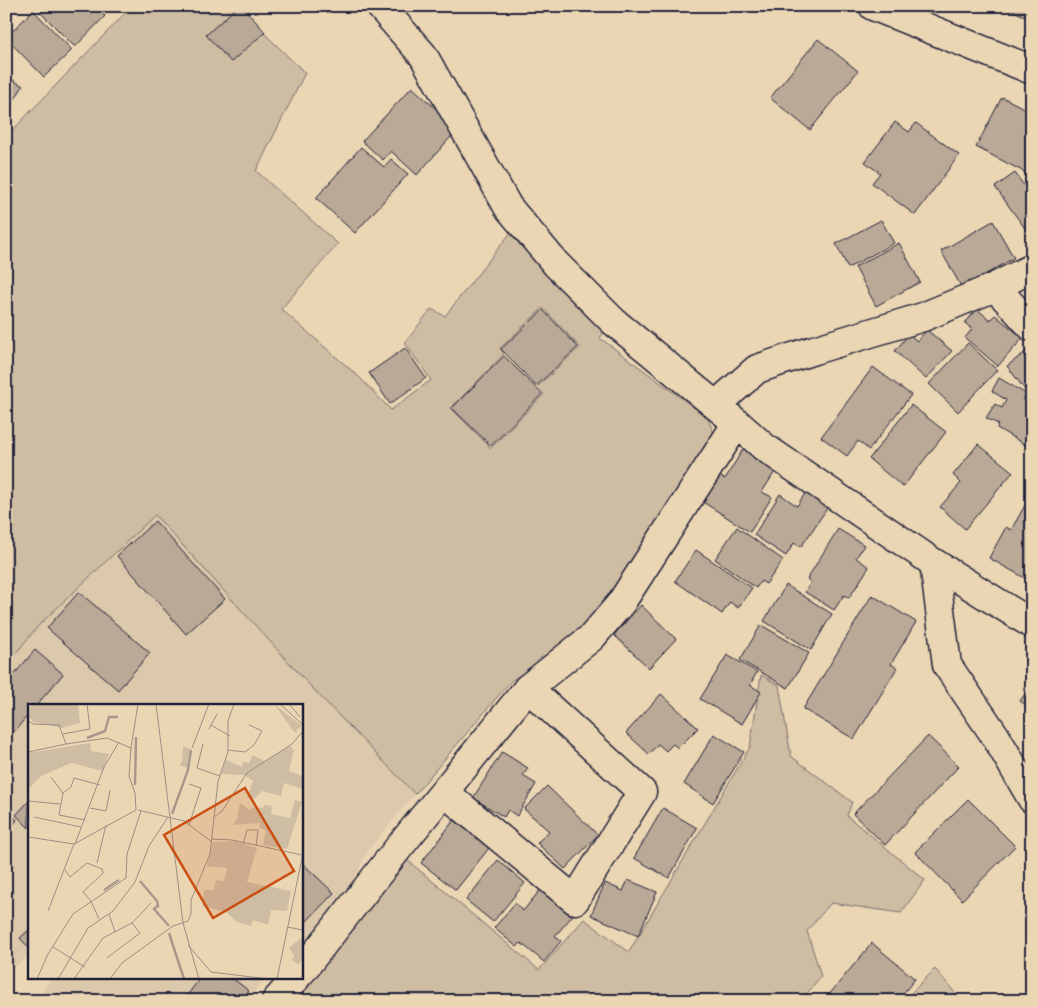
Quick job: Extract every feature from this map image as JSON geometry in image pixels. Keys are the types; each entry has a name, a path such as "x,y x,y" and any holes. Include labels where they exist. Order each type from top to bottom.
{"street":[{"path":"380,6 423,55 508,207 550,257 613,320 764,447 934,563 1032,624"},
{"path":"873,6 1032,70"},
{"path":"716,406 757,369 923,317 995,287 1032,268"},
{"path":"995,287 1032,328"},
{"path":"302,971 528,688 592,637 621,603 737,423"},
{"path":"934,563 947,665 996,737 1032,799"},
{"path":"444,792 575,900 642,792 528,688"},
{"path":"276,1001 294,980"}],"shaded area":[{"path":"132,6 236,6 305,73 256,171 338,244 281,309 358,376 391,410 431,380 405,343 431,309 445,316 512,231 609,325 600,338 707,417 715,436 595,619 576,639 511,681 415,794 314,690 155,515 40,624 6,665 6,137","holes":["543,308 580,347 537,387 544,394 491,448 451,408 504,354 500,348"]},
{"path":"155,514 314,690 415,794 368,850 346,897 327,923 302,948 302,704 28,704 28,956 6,975 6,665 40,624"},
{"path":"761,675 779,685 791,756 852,802 847,816 925,880 901,913 831,903 807,931 821,976 801,1001 292,1001 407,860 539,970 584,919 629,952 750,747"},
{"path":"935,969 962,1001 903,1001"},
{"path":"51,980 265,980 256,988 250,1001 42,1001 43,989"}],"building":[{"path":"45,6 95,6 105,16 75,47 40,12"},
{"path":"238,6 242,6 265,32 231,62 206,35"},
{"path":"1004,6 1032,6 1032,7 1026,17"},
{"path":"33,10 72,50 44,77 6,38"},
{"path":"818,39 858,71 810,130 770,98"},
{"path":"6,76 23,86 6,113"},
{"path":"412,87 458,129 417,175 391,151 383,160 362,141"},
{"path":"1002,97 1032,112 1032,176 976,147"},
{"path":"895,122 909,132 916,123 959,155 915,215 872,183 880,173 865,162"},
{"path":"361,147 384,167 391,159 408,174 355,233 316,198"},
{"path":"1015,173 1032,197 1032,238 995,187"},
{"path":"881,220 894,243 848,268 836,244"},
{"path":"993,221 1014,258 962,288 941,251"},
{"path":"899,243 920,282 876,306 855,267"},
{"path":"977,309 990,320 995,315 1023,338 998,366 965,338 972,329 965,323"},
{"path":"543,310 578,347 536,386 501,349"},
{"path":"927,330 952,351 926,379 895,351 909,334 917,341"},
{"path":"968,343 997,370 958,412 929,384"},
{"path":"1032,347 1032,399 1007,366"},
{"path":"405,348 426,378 390,404 369,373"},
{"path":"504,356 542,394 491,446 452,408"},
{"path":"873,367 911,395 869,450 858,441 847,456 821,437"},
{"path":"999,378 1026,394 1023,399 1032,405 1029,410 1032,411 1032,443 1029,447 997,428 998,424 986,418 995,404 1002,408 1006,400 992,391"},
{"path":"911,405 946,432 903,487 869,459"},
{"path":"978,444 1013,472 965,529 940,507 961,483 953,475"},
{"path":"745,446 778,467 762,492 772,497 750,532 703,502 719,476 725,479"},
{"path":"806,492 828,507 801,547 794,543 786,556 754,535 780,494 797,506"},
{"path":"1032,493 1032,582 989,558 1006,527 1011,530"},
{"path":"155,521 225,599 186,634 117,556"},
{"path":"737,527 783,560 766,584 761,581 756,588 715,559"},
{"path":"838,529 864,545 856,558 869,567 849,598 844,595 834,610 805,592 811,582 807,579"},
{"path":"696,550 752,588 738,608 730,602 722,614 675,581"},
{"path":"786,585 832,614 811,650 764,621"},
{"path":"79,592 150,653 118,690 47,628"},
{"path":"872,595 916,622 891,664 897,668 854,739 803,709"},
{"path":"641,605 676,639 649,668 614,635"},
{"path":"761,625 809,653 788,688 740,660"},
{"path":"35,650 63,674 38,704 28,704 28,715 6,741 6,684"},
{"path":"727,655 757,672 750,685 761,692 742,724 700,699"},
{"path":"1032,684 1032,709 1020,701"},
{"path":"661,694 698,728 678,748 673,744 666,751 658,744 649,754 626,733"},
{"path":"714,734 744,752 713,803 684,784"},
{"path":"928,736 959,766 885,845 853,814"},
{"path":"502,752 528,768 523,776 536,784 517,816 508,810 504,817 473,798"},
{"path":"547,786 598,835 565,869 537,843 549,831 524,809"},
{"path":"968,799 1015,846 962,900 915,852"},
{"path":"28,802 28,827 16,815"},
{"path":"663,808 697,828 669,878 634,858"},
{"path":"6,810 17,820 6,832"},
{"path":"454,820 489,848 456,890 421,863"},
{"path":"498,860 525,883 493,922 466,900"},
{"path":"302,863 334,893 302,926"},
{"path":"628,880 657,892 638,936 591,915 605,883 623,891"},
{"path":"541,889 573,915 555,936 561,941 544,962 521,943 517,947 494,928 515,903 523,911"},
{"path":"28,931 28,947 20,938"},
{"path":"872,943 915,979 897,1001 832,1001 827,997"},
{"path":"199,980 235,980 249,991 241,1001 183,1001"}]}
